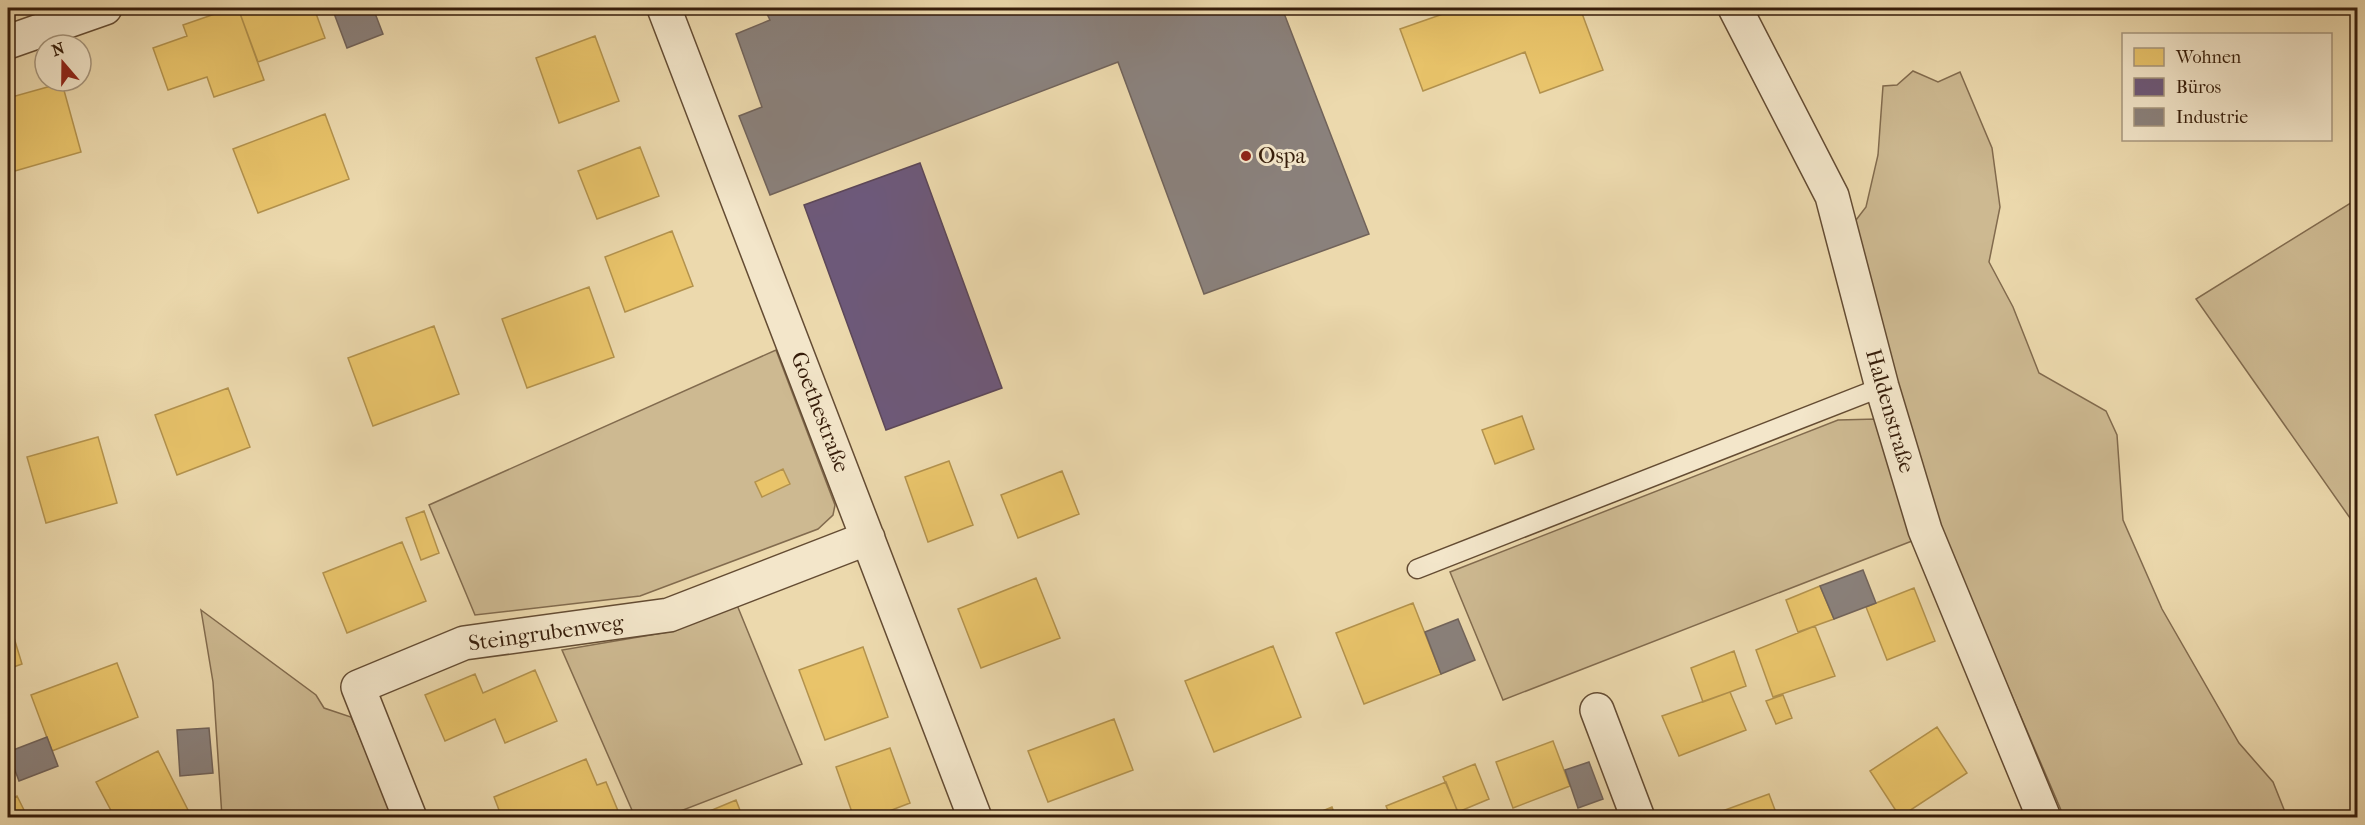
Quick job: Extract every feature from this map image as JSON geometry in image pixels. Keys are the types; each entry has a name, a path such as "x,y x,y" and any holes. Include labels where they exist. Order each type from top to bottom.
{"street":[{"path":"8,42 105,8"},
{"name":"Goethestraße","path":"664,8 975,818"},
{"name":"Haldenstraße","path":"1735,8 1832,196 1882,387 1925,530 2044,818"},
{"name":"Steingrubenweg","path":"410,818 358,687 464,643 669,615 868,538"},
{"path":"1597,710 1638,818"}],"lane":[{"path":"1417,569 1882,387"}],"shaded area":[{"path":"1913,71 1938,82 1960,72 1992,148 2000,207 1989,262 2013,307 2039,373 2106,411 2117,435 2123,520 2162,609 2239,743 2273,782 2287,817 2064,817 1944,538 1897,387 1853,224 1866,207 1878,155 1883,86 1897,85"},
{"path":"2357,199 2357,528 2196,299"},
{"path":"776,350 835,505 833,515 818,529 640,596 475,615 429,505"},
{"path":"1877,419 1912,541 1503,700 1450,572 1838,420"},
{"path":"737,605 802,764 665,817 635,817 562,650 674,631"},
{"path":"201,610 316,695 324,708 351,717 394,817 222,817 213,682"}],"building: Wohnen":[{"path":"238,8 264,80 214,97 207,77 168,90 153,48 187,36 183,25"},
{"path":"238,8 314,8 325,38 258,62"},
{"path":"1460,8 1580,8 1603,70 1540,93 1525,52 1423,91 1400,29"},
{"path":"595,36 619,101 559,123 536,58"},
{"path":"33,91 33,93 65,93 81,152 8,173 8,98"},
{"path":"325,114 349,179 258,213 233,149"},
{"path":"640,147 659,196 597,219 578,171"},
{"path":"672,231 693,286 625,312 605,257"},
{"path":"589,287 614,357 527,388 502,319"},
{"path":"434,326 459,394 373,426 348,358"},
{"path":"228,388 250,447 177,475 155,415"},
{"path":"1522,416 1534,449 1495,464 1482,430"},
{"path":"98,437 117,503 46,523 27,457"},
{"path":"949,461 973,525 928,542 905,477"},
{"path":"783,469 790,484 762,497 755,482"},
{"path":"1062,471 1079,514 1018,538 1001,495"},
{"path":"424,511 439,553 421,560 406,518"},
{"path":"402,542 426,601 347,633 323,573"},
{"path":"1036,578 1060,638 981,668 958,609"},
{"path":"1820,586 1834,619 1798,632 1786,600"},
{"path":"1914,588 1935,641 1887,660 1866,607"},
{"path":"1413,603 1441,674 1364,704 1336,633"},
{"path":"8,618 22,664 8,669"},
{"path":"1815,626 1835,676 1773,697 1756,650"},
{"path":"1273,646 1301,717 1214,752 1185,681"},
{"path":"863,647 888,717 825,740 799,670"},
{"path":"1734,651 1746,686 1703,702 1691,668"},
{"path":"117,663 138,717 52,751 31,695"},
{"path":"535,670 557,721 505,743 495,719 445,741 425,695 475,674 483,693"},
{"path":"1730,692 1746,730 1679,756 1662,716"},
{"path":"1783,695 1792,718 1776,724 1766,701"},
{"path":"1114,719 1133,770 1048,802 1028,751"},
{"path":"1937,727 1967,773 1900,817 1870,771"},
{"path":"1553,741 1570,786 1513,808 1496,762"},
{"path":"890,748 910,803 871,818 854,818 836,767"},
{"path":"158,751 189,812 179,818 115,818 96,782"},
{"path":"586,759 597,785 606,782 621,818 502,818 494,797"},
{"path":"1475,764 1489,799 1458,812 1443,777"},
{"path":"1446,782 1460,818 1391,818 1386,806"},
{"path":"1769,794 1778,818 1715,818 1714,814"},
{"path":"17,796 28,818 8,818 8,801"},
{"path":"736,800 743,818 693,818"},
{"path":"1332,807 1336,818 1305,818"}],"building: Büros":[{"path":"920,163 1002,388 886,430 804,205"}],"building: Industrie":[{"path":"332,8 373,8 383,34 347,48"},
{"name":"Ospa","path":"764,8 1282,8 1369,234 1204,294 1118,62 770,195 739,116 762,107 736,34 770,20"},
{"path":"1863,570 1876,603 1834,619 1820,586"},
{"path":"1458,619 1475,660 1441,674 1425,632"},
{"path":"209,728 213,773 180,776 177,730"},
{"path":"47,737 58,766 19,781 8,752"},
{"path":"1589,762 1603,799 1578,808 1565,770"}],"place":[{"name":"Ospa","path":"1246,156"}]}
